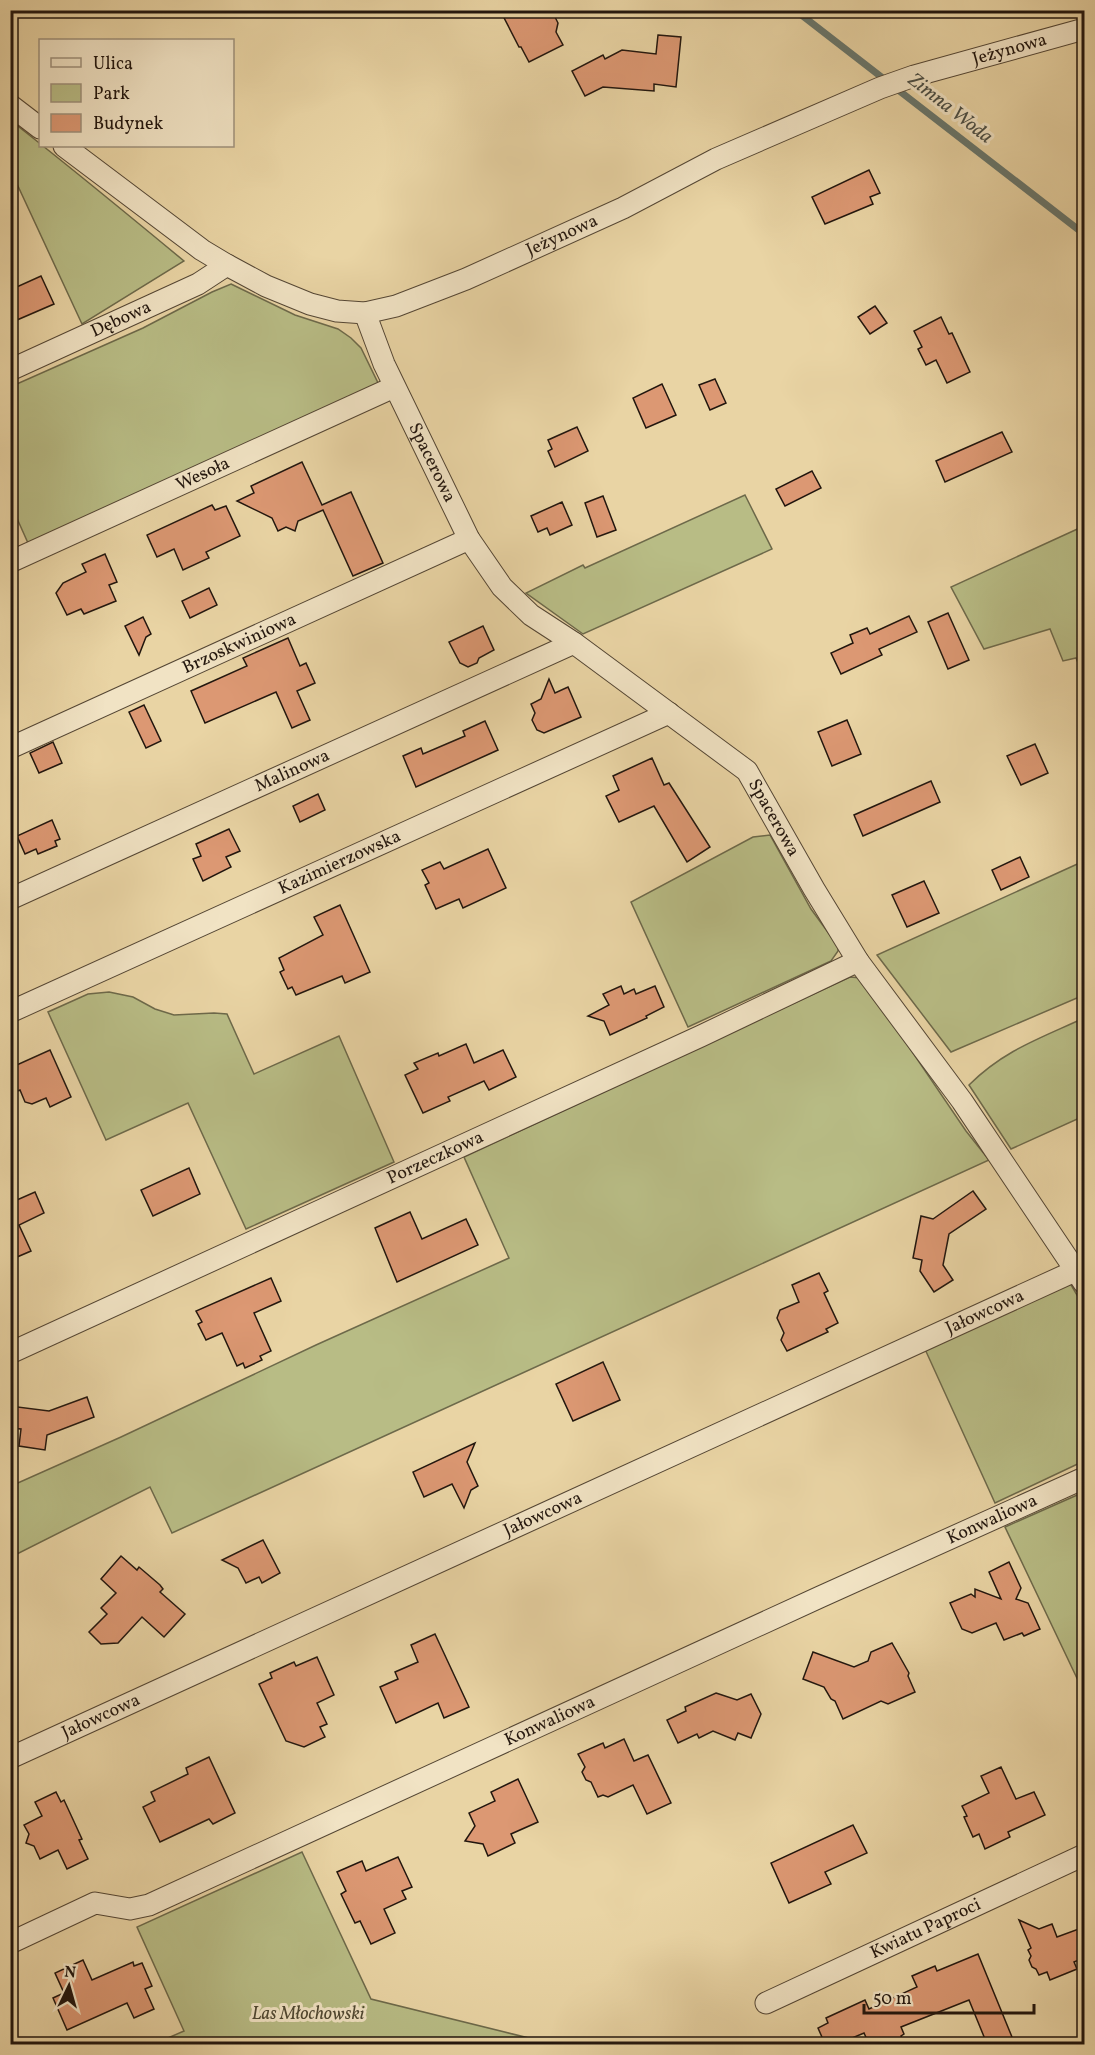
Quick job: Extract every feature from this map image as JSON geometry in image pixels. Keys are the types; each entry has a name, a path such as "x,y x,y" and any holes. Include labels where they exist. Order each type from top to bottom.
{"street":[{"name":"Jeżynowa","path":"65,147 201,250 227,265 266,286 310,304 337,311 365,313 396,306 466,279 623,208 716,159 880,88 914,76 1084,29"},
{"path":"10,105 39,127"},
{"name":"Dębowa","path":"10,370 198,284 227,265"},
{"name":"Spacerowa","path":"365,313 394,387 469,539 502,587 531,615 574,643 747,771 858,961 962,1101 1081,1276"},
{"name":"Wesoła","path":"10,562 394,387"},
{"name":"Brzoskwiniowa","path":"10,748 469,539"},
{"name":"Malinowa","path":"10,898 574,643"},
{"name":"Kazimierzowska","path":"10,1012 669,713"},
{"name":"Porzeczkowa","path":"10,1353 701,1036 858,961"},
{"name":"Jałowcowa","path":"10,1758 1081,1276"},
{"name":"Konwaliowa","path":"10,1943 95,1903 130,1909 149,1905 1084,1478"},
{"name":"Kwiatu Paproci","path":"766,2003 1084,1856"}],"green space":[{"path":"10,120 39,143 39,147 44,147 184,261 82,324 17,184 11,187"},
{"path":"231,284 295,315 338,329 361,348 379,385 28,543 11,505 10,387 143,328"},
{"path":"745,495 772,549 583,634 526,593 583,565 585,568"},
{"path":"1084,526 1084,678 1076,658 1063,661 1050,629 984,649 951,587"},
{"path":"770,835 811,909 838,946 838,951 831,961 688,1027 631,902 753,837"},
{"path":"1084,861 1084,995 951,1052 877,955"},
{"path":"850,977 862,978 966,1131 989,1160 172,1533 150,1487 11,1557 11,1486 509,1258 464,1157"},
{"path":"109,992 133,997 155,1009 174,1015 227,1014 254,1074 339,1036 394,1162 246,1229 188,1103 106,1140 48,1012 88,994"},
{"path":"1084,1018 1084,1116 1011,1149 969,1085 1009,1054"},
{"path":"1070,1283 1084,1307 1084,1461 995,1503 924,1347"},
{"path":"1084,1492 1084,1693 1005,1527"},
{"name":"Las Młochowski","path":"302,1852 371,1999 553,2044 154,2044 184,2031 137,1927"}],"building":[{"path":"500,10 539,10 554,15 558,23 556,32 563,45 529,62"},
{"path":"658,35 681,37 676,87 654,84 654,91 603,87 585,96 572,71 603,55 605,59 622,50 656,54"},
{"path":"869,170 880,193 870,197 873,204 825,224 812,197"},
{"path":"41,276 54,304 10,323 10,290"},
{"path":"875,306 887,323 870,334 858,317"},
{"path":"941,317 949,334 952,333 970,372 947,383 936,360 926,365 918,349 922,347 914,331"},
{"path":"715,379 726,403 710,410 699,385"},
{"path":"662,384 676,415 646,428 633,398"},
{"path":"577,427 588,451 555,467 548,451 552,449 548,440"},
{"path":"1002,432 1012,452 945,482 936,461"},
{"path":"302,462 322,505 351,492 383,563 353,576 323,510 298,521 295,531 286,527 278,531 272,518 237,501 254,493 251,486"},
{"path":"812,471 821,488 785,506 776,489"},
{"path":"603,496 616,530 597,537 585,503"},
{"path":"562,502 572,525 550,535 547,528 538,532 531,516"},
{"path":"212,505 215,510 226,506 240,536 206,552 209,558 183,570 174,549 157,557 147,535"},
{"path":"105,554 117,582 109,585 116,601 84,614 81,609 67,615 56,593 63,583 86,572 82,564"},
{"path":"209,588 217,605 190,618 182,601"},
{"path":"948,613 969,660 948,669 928,622"},
{"path":"909,616 917,632 879,649 882,655 841,674 831,653 853,643 850,635 867,628 870,634"},
{"path":"143,617 151,634 146,637 139,655 125,626"},
{"path":"483,626 494,650 468,667 460,663 449,642"},
{"path":"288,638 300,666 306,663 315,683 297,691 310,720 292,728 276,692 205,723 191,691 247,666 243,658"},
{"path":"549,679 555,693 568,687 581,717 544,733 537,730 532,720 535,713 531,704 541,699"},
{"path":"144,705 161,741 146,748 129,712"},
{"path":"847,720 861,754 832,766 818,732"},
{"path":"485,721 498,750 416,787 403,756 421,748 423,754 465,736 463,731"},
{"path":"53,742 62,763 39,773 30,753"},
{"path":"1035,744 1048,773 1021,785 1007,756"},
{"path":"652,758 664,785 669,783 710,847 687,862 654,806 619,822 606,796 619,790 613,776"},
{"path":"931,781 940,802 863,836 854,815"},
{"path":"318,794 325,810 300,822 293,806"},
{"path":"52,820 60,839 55,841 57,846 38,854 36,849 25,854 17,836"},
{"path":"229,829 240,851 226,857 231,867 203,881 193,859 201,856 196,844"},
{"path":"488,849 506,888 463,908 459,899 436,909 425,885 429,883 422,870 440,862 444,869"},
{"path":"1020,857 1029,877 1001,890 992,870"},
{"path":"924,881 939,913 907,927 892,895"},
{"path":"340,905 370,972 345,983 342,976 296,995 292,987 288,989 280,972 284,970 279,958 323,935 314,917"},
{"path":"621,986 624,994 634,989 636,994 655,986 664,1007 646,1016 647,1018 610,1035 604,1021 588,1016 609,1005 603,994"},
{"path":"466,1044 474,1063 503,1050 516,1077 489,1090 484,1081 448,1097 450,1101 423,1113 405,1075 418,1069 414,1063 438,1053 439,1056"},
{"path":"50,1050 71,1097 50,1107 46,1098 32,1104 25,1102 20,1090 10,1094 10,1068"},
{"path":"189,1168 200,1194 153,1216 141,1190"},
{"path":"973,1191 986,1209 949,1234 943,1265 953,1280 934,1292 920,1271 922,1260 913,1258 921,1216 933,1219"},
{"path":"35,1192 44,1213 19,1225 31,1251 10,1260 10,1203"},
{"path":"410,1212 422,1239 466,1219 478,1245 397,1282 375,1228"},
{"path":"819,1273 828,1291 824,1293 838,1323 826,1329 828,1332 787,1351 781,1340 784,1333 777,1318 780,1310 799,1302 792,1285"},
{"path":"271,1278 281,1301 254,1313 271,1351 260,1356 262,1360 245,1368 243,1363 237,1366 222,1333 206,1340 198,1324 202,1322 196,1311"},
{"path":"603,1362 620,1400 573,1421 556,1384"},
{"path":"87,1397 94,1417 47,1435 45,1450 19,1446 21,1429 10,1428 10,1406 49,1411"},
{"path":"475,1443 467,1462 478,1486 471,1490 464,1508 452,1484 424,1497 413,1472"},
{"path":"263,1540 280,1573 262,1583 259,1577 246,1583 238,1568 222,1560"},
{"path":"121,1556 137,1570 139,1567 160,1585 163,1589 160,1592 185,1614 164,1637 142,1617 118,1643 101,1644 89,1632 107,1614 101,1608 116,1593 101,1579"},
{"path":"1009,1562 1021,1588 1016,1599 1028,1603 1040,1629 1024,1636 1022,1633 1004,1640 996,1623 972,1633 962,1629 950,1603 971,1594 975,1597 975,1589 1001,1599 989,1572"},
{"path":"435,1634 469,1707 444,1718 438,1703 396,1723 380,1687 398,1679 395,1672 418,1662 411,1645"},
{"path":"892,1643 909,1673 908,1676 915,1692 888,1704 881,1701 843,1719 835,1701 831,1699 824,1687 803,1679 813,1652 854,1667 868,1661 871,1652"},
{"path":"317,1657 334,1695 317,1703 327,1724 320,1727 325,1737 304,1747 286,1741 259,1684 272,1678 270,1673 294,1662 296,1666"},
{"path":"716,1693 737,1700 751,1694 761,1714 751,1738 738,1733 735,1740 713,1731 699,1738 697,1734 678,1743 667,1720 686,1711 685,1707"},
{"path":"624,1739 634,1761 648,1755 671,1803 647,1814 633,1785 608,1797 603,1795 598,1797 591,1782 586,1780 582,1772 585,1767 578,1754 603,1743 605,1748"},
{"path":"209,1757 235,1813 213,1824 209,1819 160,1842 143,1807 155,1801 151,1792 188,1774 186,1768"},
{"path":"1001,1767 1016,1799 1034,1792 1045,1815 1008,1832 1010,1837 985,1849 979,1834 973,1837 962,1806 989,1793 981,1776"},
{"path":"518,1779 538,1822 511,1834 515,1843 488,1856 483,1844 465,1841 475,1826 469,1813 495,1801 491,1792"},
{"path":"56,1792 61,1802 64,1800 82,1839 79,1840 88,1859 67,1869 58,1850 40,1859 34,1846 26,1843 29,1834 24,1825 42,1816 35,1802"},
{"path":"853,1825 867,1853 825,1872 831,1884 789,1903 771,1863"},
{"path":"398,1857 412,1887 402,1891 406,1899 384,1909 395,1933 371,1944 360,1921 355,1923 341,1894 346,1891 337,1872 362,1861 366,1871"},
{"path":"1019,1920 1039,1929 1052,1924 1057,1937 1084,1927 1084,1958 1074,1962 1077,1969 1050,1980 1047,1972 1039,1975 1029,1960 1031,1956 1028,1950 1031,1948"},
{"path":"978,1954 1012,2037 994,2044 987,2044 969,2000 901,2027 904,2034 901,2036 905,2044 869,2044 864,2033 838,2044 836,2039 825,2044 818,2028 828,2023 826,2018 865,2000 869,2009 917,1987 912,1976 935,1966 937,1971"},
{"path":"83,1960 92,1980 133,1962 134,1966 142,1963 152,1986 145,1989 154,2009 134,2018 127,2003 67,2030 53,1998 64,1993 55,1973"}],"waterway":[{"name":"Zimna Woda","path":"795,10 1084,234"}]}
